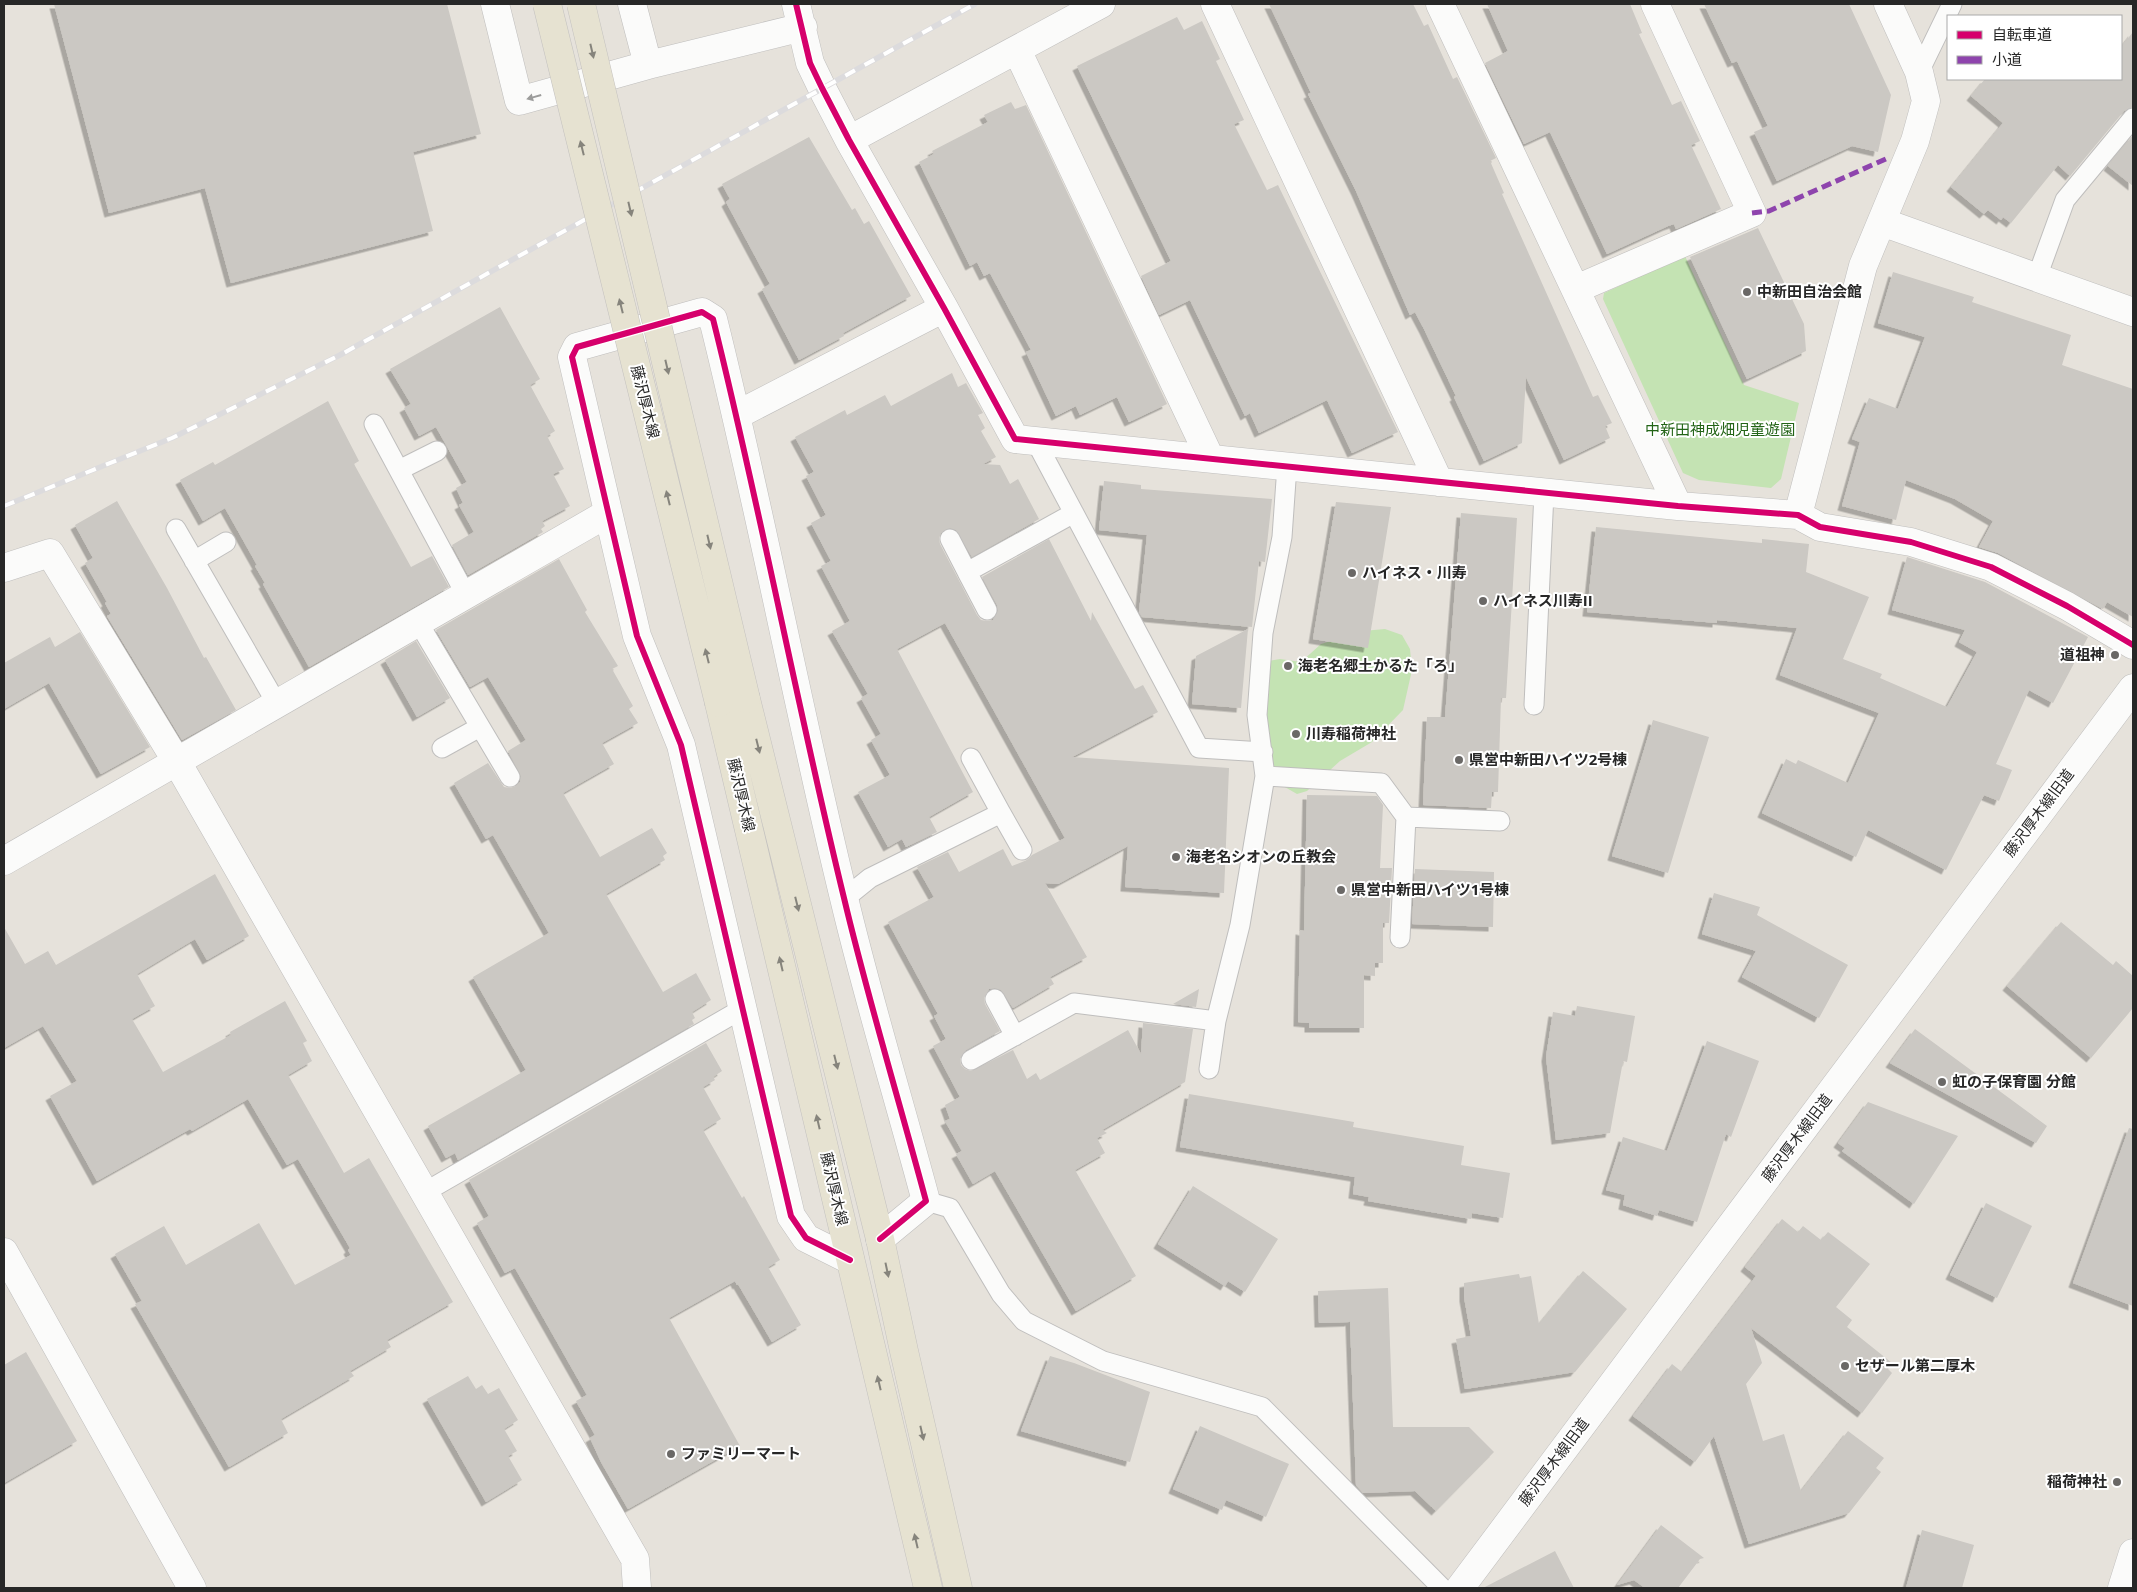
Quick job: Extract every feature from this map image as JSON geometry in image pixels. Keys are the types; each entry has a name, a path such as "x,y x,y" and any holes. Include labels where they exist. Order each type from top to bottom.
{"main road":[{"name":"藤沢厚木線","path":"546,4 719,703 928,1588"},
{"name":"藤沢厚木線","path":"581,4 746,699 880,1239 958,1588"}],"street":[{"path":"495,4 519,101 648,65 799,15 810,63 849,140 944,308 1015,439 1544,493 1798,515 1820,526 1912,542 1991,567 2067,606 2133,645"},
{"path":"632,4 648,65"},
{"path":"849,140 1101,4"},
{"path":"1215,4 1439,482"},
{"path":"1440,4 1678,506"},
{"path":"1576,289 1752,213 1656,4"},
{"path":"1798,515 1863,266 1915,141 1926,101 1919,72 1888,4"},
{"path":"1017,50 1210,458"},
{"path":"1882,222 2133,312"},
{"path":"737,414 944,308"},
{"path":"850,1260 806,1238 791,1216 681,745 637,636 572,356 577,347 702,312 714,319 737,414 774,590 844,899 926,1201 880,1239"},
{"path":"4,861 608,513"},
{"path":"4,568 50,553 177,762 635,1559 637,1588"},
{"name":"藤沢厚木線旧道","path":"1460,1588 2133,688"},
{"path":"4,1252 192,1588"},
{"path":"2122,1588 2133,1553"}],"lane":[{"path":"1919,72 1952,4"},
{"path":"2037,278 2066,200 2133,118"},
{"path":"374,424 466,595"},
{"path":"1035,440 1199,748 1263,752"},
{"path":"399,470 437,451"},
{"path":"1209,1069 1216,1022 1240,925 1265,776 1257,714 1263,633 1282,538 1287,466"},
{"path":"1534,705 1544,493"},
{"path":"967,572 1074,513"},
{"path":"176,529 276,704"},
{"path":"950,539 987,610"},
{"path":"194,561 226,542"},
{"path":"418,622 510,777"},
{"path":"442,748 480,727"},
{"path":"970,758 1022,850"},
{"path":"1265,776 1381,783 1406,817 1400,938"},
{"path":"844,899 870,878 1001,813"},
{"path":"1406,817 1500,821"},
{"path":"995,999 1014,1036"},
{"path":"971,1060 1074,1003 1216,1022"},
{"path":"425,1192 742,1009"},
{"path":"926,1201 950,1208 1001,1294 1024,1321 1103,1361 1262,1407 1442,1588"}],"green space":[{"name":"中新田神成畑児童遊園","path":"1685,256 1744,385 1799,403 1781,479 1771,488 1699,480 1683,473 1603,299 1604,293"},
{"path":"1385,629 1402,635 1410,649 1412,670 1403,710 1372,742 1340,761 1307,791 1297,794 1264,775 1262,662 1280,659 1301,662 1321,644 1363,631"}],"building":[{"path":"54,4 447,4 481,134 413,152 433,231 231,283 205,188 109,213"},
{"path":"1269,4 1413,4 1424,26 1428,24 1453,79 1457,77 1496,158 1490,161 1504,193 1502,194 1593,397 1598,395 1612,423 1605,426 1610,438 1564,460 1526,377 1522,443 1484,461 1424,329 1415,312 1410,315 1356,191 1308,94 1311,93"},
{"path":"1487,4 1630,4 1642,33 1639,34 1672,105 1681,101 1700,141 1691,145 1721,209 1676,229 1674,224 1668,226 1607,254 1550,132 1524,144 1485,63 1508,51"},
{"path":"1704,4 1849,4 1891,95 1878,152 1852,146 1777,181 1754,132 1768,126 1737,61 1732,63"},
{"path":"1177,17 1184,30 1202,21 1220,59 1216,61 1244,120 1234,124 1267,190 1278,185 1398,432 1352,453 1327,400 1259,433 1250,413 1245,416 1190,300 1159,315 1141,276 1171,261 1077,66"},
{"path":"2133,32 2133,107 2124,111 2070,176 2058,165 2011,223 2003,217 2001,220 1988,210 1984,214 1951,187 2003,123 1971,96 1984,80 2122,80 2122,46"},
{"path":"1011,102 1015,109 1026,105 1167,404 1129,422 1117,397 1080,415 1076,406 1056,416 1026,352 1031,350 990,273 984,276 977,262 970,266 919,162 934,154 932,151 988,122 984,115"},
{"path":"2133,135 2133,186 2108,166"},
{"path":"809,137 852,210 855,208 864,224 869,221 911,296 843,333 844,336 799,360 762,289 770,284 726,202 730,199 722,184"},
{"name":"中新田自治会館","path":"1758,228 1804,324 1806,351 1747,379 1690,257"},
{"path":"1893,272 1974,297 1972,302 2071,335 2062,365 2133,389 2133,617 2107,602 2103,609 1998,553 1979,547 1993,521 1955,499 1906,480 1896,520 1842,506 1860,442 1852,439 1869,398 1898,409 1925,337 1878,323"},
{"path":"500,307 540,379 530,385 555,431 547,436 564,469 553,474 570,506 542,521 545,526 541,529 543,532 468,575 452,545 474,532 459,505 463,503 456,488 467,482 436,427 419,436 404,408 411,404 390,369"},
{"path":"952,373 958,387 966,383 983,413 978,415 985,428 981,431 996,457 983,464 1000,465 1010,484 1018,479 1039,519 972,557 956,530 950,528 941,533 939,538 940,544 977,615 981,620 993,620 998,611 997,605 982,577 1049,539 1091,621 1092,612 1135,689 1143,685 1158,712 1072,757 1229,768 1224,893 1125,887 1128,846 1058,884 1045,883 1087,957 1050,977 1054,984 1013,1008 1001,990 989,989 984,998 985,1004 1000,1031 966,1050 960,1059 961,1065 971,1071 1013,1050 1027,1079 1036,1073 1040,1080 1128,1030 1141,1054 1143,1023 1193,1029 1185,1082 1102,1130 1107,1133 1097,1138 1105,1153 1075,1170 1136,1276 1076,1311 995,1171 973,1184 956,1154 962,1151 945,1121 950,1119 945,1105 960,1097 933,1046 946,1039 934,1016 938,1014 888,922 934,897 917,867 948,852 959,872 1003,849 1012,866 1027,860 1032,855 1065,838 945,623 897,649 973,792 929,817 937,832 906,847 902,839 888,847 858,792 890,775 871,740 881,734 861,698 868,694 832,631 850,621 821,566 831,561 811,523 826,515 806,476 814,472 795,437 845,410 847,415 885,395 891,406"},
{"path":"328,401 359,461 354,464 411,567 432,556 449,587 309,667 263,584 265,583 255,566 257,565 225,508 203,521 180,480 213,462 215,465"},
{"path":"1104,481 1141,485 1141,489 1272,499 1265,562 1259,561 1252,627 1142,617 1139,612 1147,535 1099,530"},
{"path":"117,501 167,588 204,658 206,657 236,710 182,740 107,616 111,614 105,603 107,602 85,563 93,558 75,525"},
{"name":"ハイネス・川寿","path":"1336,502 1391,507 1368,648 1313,639"},
{"path":"1461,513 1517,518 1506,698 1501,698 1498,792 1492,792 1491,808 1423,805 1427,717 1445,717"},
{"path":"1596,527 1762,543 1762,539 1809,544 1806,572 1869,597 1843,659 1882,674 1880,678 1947,707 1977,652 1959,642 1965,630 1892,610 1907,557 1985,582 2088,637 2053,703 2029,690 1996,764 2012,770 1999,801 1984,795 1946,870 1868,830 1856,857 1762,813 1786,759 1796,764 1798,760 1848,783 1879,713 1780,675 1797,628 1717,620 1717,623 1587,612"},
{"path":"559,559 587,610 585,612 618,666 612,669 633,706 629,709 638,723 602,743 614,764 563,793 600,857 652,828 667,853 663,856 665,860 606,894 663,992 696,973 711,1000 692,1012 695,1018 692,1020 694,1024 458,1160 455,1153 446,1158 428,1126 526,1070 473,977 549,933 493,835 486,839 454,783 488,763 504,787 516,786 520,782 521,776 508,751 526,740 488,677 470,687 436,630"},
{"path":"1248,629 1241,708 1192,704 1196,656"},
{"path":"80,632 150,747 101,774 49,683 4,709 4,663 50,637 55,647"},
{"path":"416,641 450,698 417,717 385,660"},
{"path":"1653,720 1709,737 1668,873 1612,856"},
{"name":"県営中新田ハイツ1号棟","path":"1307,795 1377,796 1383,805 1380,868 1392,868 1389,923 1383,923 1383,963 1375,963 1375,976 1364,975 1364,1028 1309,1028 1309,1023 1298,1022 1300,930 1304,931"},
{"path":"1415,869 1494,872 1493,927 1412,924"},
{"path":"215,874 249,936 207,960 195,939 137,974 155,1006 132,1019 163,1072 231,1035 230,1032 285,1001 307,1041 303,1043 312,1061 288,1075 344,1173 369,1158 453,1302 387,1340 391,1347 350,1371 354,1376 281,1419 288,1433 229,1467 135,1304 142,1301 115,1254 164,1226 186,1265 259,1223 295,1285 351,1255 348,1250 350,1248 298,1159 287,1165 248,1099 97,1181 50,1096 77,1081 43,1026 4,1048 4,927 25,964 48,951 56,965"},
{"path":"1714,893 1760,907 1757,915 1848,965 1819,1018 1742,977 1756,951 1702,934"},
{"path":"2061,922 2113,965 2116,961 2133,976 2133,1008 2091,1058 2007,986"},
{"path":"1199,989 1196,1007 1173,1004"},
{"path":"1577,1006 1635,1016 1627,1062 1623,1061 1610,1133 1556,1140 1546,1057 1553,1012 1575,1016"},
{"path":"1915,1029 2047,1126 2036,1143 1890,1063"},
{"path":"1707,1041 1759,1061 1731,1137 1726,1134 1697,1222 1659,1210 1657,1216 1623,1205 1625,1195 1606,1190 1623,1137 1667,1151"},
{"path":"706,1043 722,1071 713,1077 715,1080 703,1087 721,1119 703,1130 742,1198 744,1196 780,1260 768,1267 801,1325 772,1342 735,1281 669,1318 740,1446 628,1509 601,1462 590,1438 595,1435 576,1401 587,1395 515,1268 505,1273 477,1223 489,1216 469,1180"},
{"path":"1189,1094 1354,1122 1353,1127 1464,1146 1461,1165 1510,1173 1503,1218 1472,1213 1471,1219 1368,1201 1369,1197 1353,1194 1355,1177 1180,1147"},
{"path":"1868,1102 1958,1136 1914,1204 1842,1151 1845,1148 1838,1143"},
{"path":"2129,1128 2133,1129 2133,1306 2073,1283"},
{"path":"1193,1186 1278,1239 1245,1292 1228,1281 1225,1286 1158,1244"},
{"path":"1986,1203 2032,1226 1997,1298 1950,1275"},
{"path":"1782,1219 1798,1232 1803,1226 1821,1240 1828,1232 1870,1264 1836,1307 1852,1320 1847,1327 1892,1363 1888,1369 1892,1373 1862,1413 1751,1328 1762,1363 1746,1384 1763,1441 1784,1434 1801,1491 1848,1431 1884,1458 1876,1468 1881,1472 1849,1513 1749,1544 1714,1436 1695,1462 1633,1416 1672,1364 1682,1372 1756,1276 1745,1267"},
{"path":"1583,1271 1627,1309 1575,1372 1465,1389 1456,1339 1471,1336 1464,1297 1464,1283 1519,1274 1520,1278 1531,1276 1539,1324"},
{"path":"1388,1288 1393,1427 1469,1427 1494,1452 1436,1511 1415,1491 1363,1493 1356,1485 1350,1321 1319,1323 1318,1291"},
{"path":"26,1352 77,1441 4,1483 4,1365"},
{"path":"1050,1356 1074,1363 1150,1392 1130,1462 1021,1431"},
{"path":"468,1376 476,1389 482,1385 488,1394 499,1388 518,1420 504,1429 517,1451 508,1456 522,1480 486,1502 427,1399"},
{"path":"1200,1426 1289,1464 1266,1517 1226,1500 1222,1510 1173,1489"},
{"path":"1661,1525 1704,1558 1700,1559 1678,1588 1645,1588 1634,1580 1617,1585"},
{"path":"1922,1530 1974,1545 1962,1588 1906,1588"},
{"path":"1555,1551 1574,1588 1483,1588"}],"railway":[{"path":"4,506 172,438 340,355 975,4"}],"marked path":[{"path":"1752,213 1769,211 1888,158"}],"cycle path":[{"path":"796,4 810,63 822,88 1015,439 1678,506 1798,515 1820,527 1911,542 1991,567 2067,606 2133,645"},
{"path":"850,1260 806,1238 791,1216 681,745 637,636 572,357 577,347 702,312 713,319 747,463 810,754 853,936 926,1201 880,1239"}],"place":[{"name":"中新田自治会館","path":"1747,292"},
{"name":"ハイネス・川寿","path":"1352,573"},
{"name":"ハイネス川寿II","path":"1483,601"},
{"name":"道祖神","path":"2115,655"},
{"name":"海老名郷土かるた「ろ」","path":"1288,666"},
{"name":"川寿稲荷神社","path":"1296,734"},
{"name":"県営中新田ハイツ2号棟","path":"1459,760"},
{"name":"海老名シオンの丘教会","path":"1176,857"},
{"name":"県営中新田ハイツ1号棟","path":"1341,890"},
{"name":"虹の子保育園 分館","path":"1942,1082"},
{"name":"セザール第二厚木","path":"1845,1366"},
{"name":"ファミリーマート","path":"671,1454"},
{"name":"稲荷神社","path":"2117,1482"}]}
